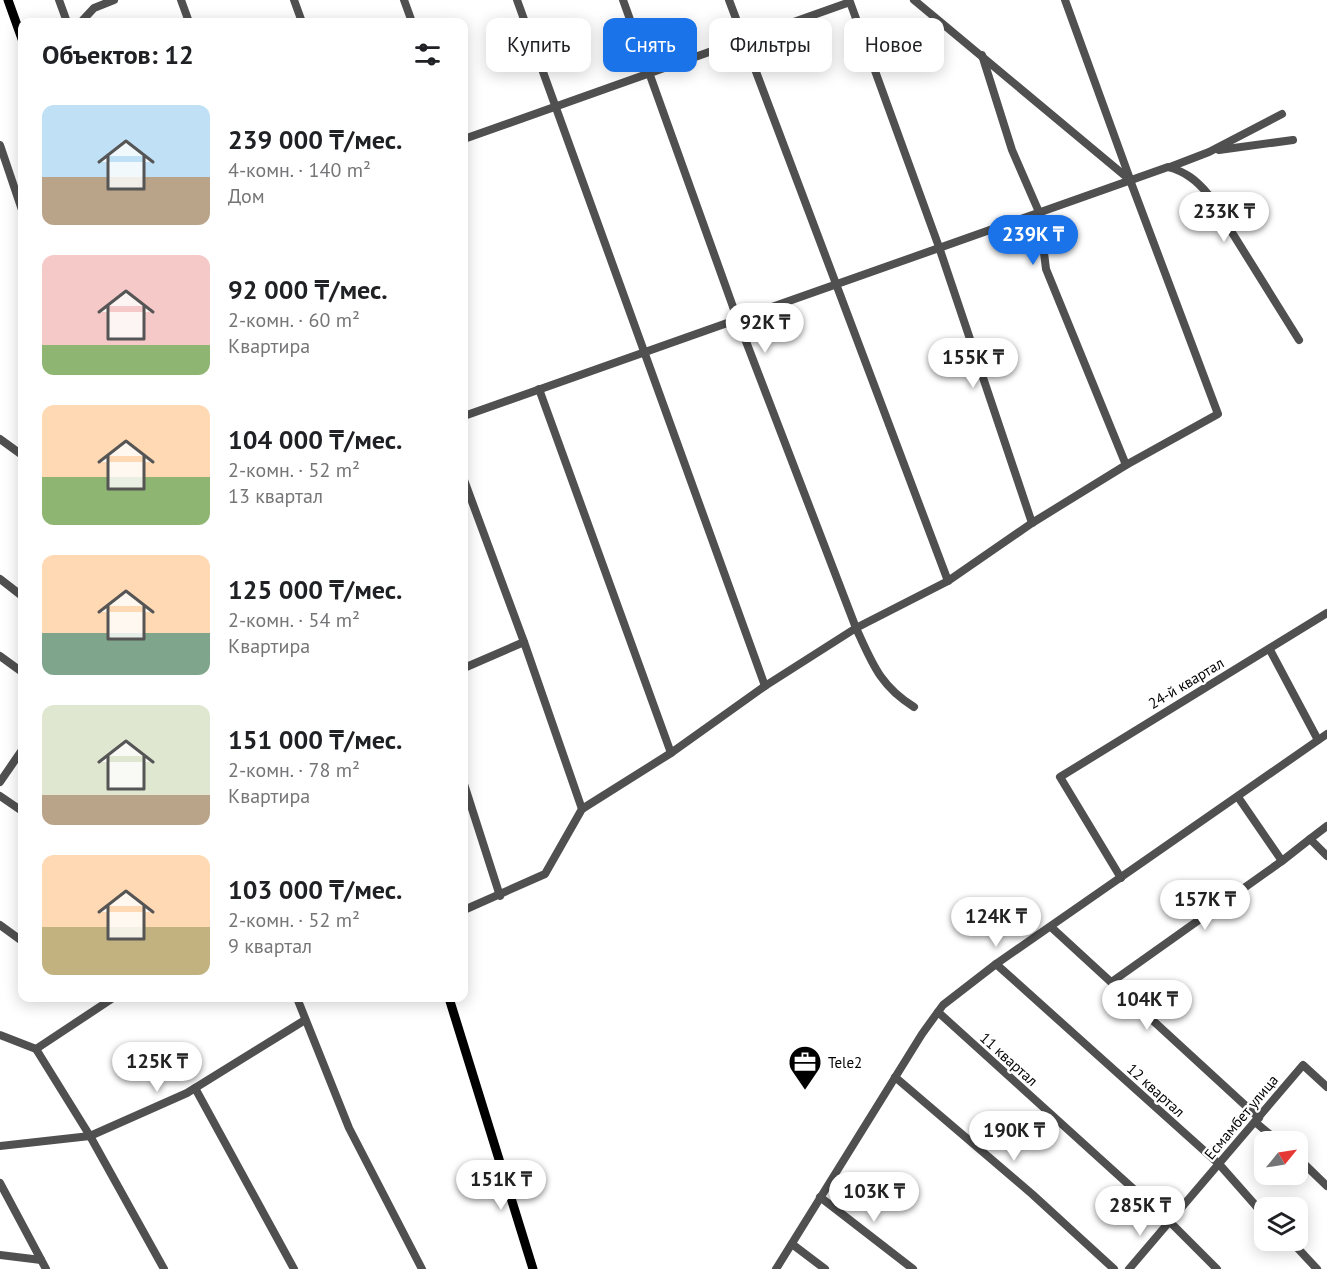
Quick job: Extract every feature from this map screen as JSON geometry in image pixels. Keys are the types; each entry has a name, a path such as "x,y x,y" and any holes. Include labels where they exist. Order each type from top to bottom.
{"main road":[{"path":"8,0 18,28"},
{"path":"450,1002 533,1269"}],"street":[{"path":"59,0 66,18"},
{"path":"85,18 94,8 114,0"},
{"path":"181,0 188,18"},
{"path":"294,0 301,18"},
{"path":"404,0 411,18"},
{"path":"517,0 765,686"},
{"path":"623,0 629,18"},
{"path":"729,0 736,18"},
{"path":"914,0 1130,180"},
{"path":"468,908 501,896 545,874 582,808 671,753 765,686 856,628 948,581 1032,523 1126,465 1218,414 1065,0"},
{"path":"807,18 853,1 1032,523"},
{"path":"981,54 1012,150 1039,212 1046,269 1126,465"},
{"path":"468,138 648,72 737,318 856,628 870,661 892,693 914,706"},
{"path":"757,72 948,581"},
{"path":"468,415 1209,152 1282,114"},
{"path":"1209,152 1293,140"},
{"path":"0,145 18,198"},
{"path":"1168,167 1182,171 1196,180 1208,194 1299,339"},
{"path":"539,389 671,753"},
{"path":"0,439 18,452"},
{"path":"468,491 582,808"},
{"path":"0,579 18,593"},
{"name":"24-й квартал","path":"1121,878 1060,777 1327,613"},
{"path":"468,666 524,642"},
{"path":"1270,650 1318,740"},
{"path":"0,656 18,669"},
{"path":"776,1269 938,1012 996,964 1327,734"},
{"path":"0,782 18,756"},
{"path":"0,796 18,808"},
{"path":"468,796 501,896"},
{"path":"1238,797 1282,861"},
{"path":"1113,981 1282,861 1327,826"},
{"path":"1310,839 1327,856"},
{"path":"0,925 18,938"},
{"path":"1051,927 1113,981 1268,1131"},
{"name":"12 квартал","path":"996,964 1219,1164 1254,1204"},
{"path":"36,1048 105,1002"},
{"path":"298,1002 349,1128 422,1269"},
{"name":"11 квартал","path":"938,1012 1170,1222 1217,1269"},
{"path":"0,1146 90,1136 195,1088 305,1020"},
{"path":"0,1035 36,1048 90,1136 164,1269"},
{"name":"Есмамбет улица","path":"1130,1269 1303,1065 1327,1087"},
{"path":"895,1077 1032,1194 1114,1269"},
{"path":"195,1088 294,1269"},
{"path":"1308,1168 1327,1186"},
{"path":"0,1183 46,1269"},
{"path":"820,1197 913,1269"},
{"path":"792,1244 825,1269"},
{"path":"1300,1251 1317,1269"},
{"path":"0,1255 41,1260"}],"place":[{"name":"Tele2","path":"805,1091"}]}
